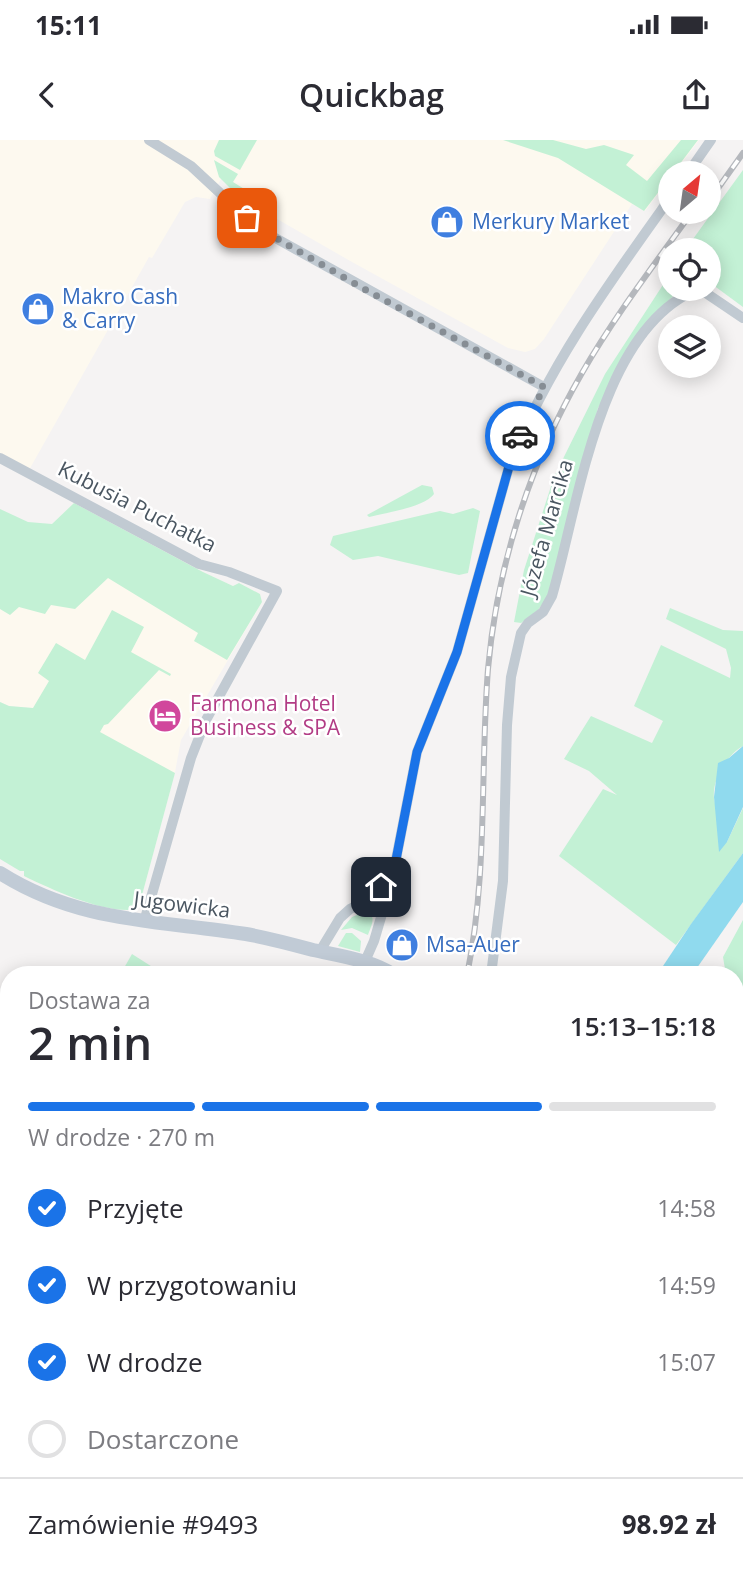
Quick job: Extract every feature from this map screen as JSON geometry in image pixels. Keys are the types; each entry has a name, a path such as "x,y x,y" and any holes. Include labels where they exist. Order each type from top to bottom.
{"street":[{"path":"149,140 191,166 247,218 270,235 544,387"},
{"path":"696,161 711,140"},
{"path":"363,966 381,919 395,865 417,752 457,652 510,463 528,417 588,315 658,215"},
{"name":"Józefa Marcika","path":"492,966 503,881 507,724 511,677 521,633 528,623 543,612 552,596 603,405 647,327 668,306 677,301"},
{"name":"Józefa Marcika","path":"717,301 743,318"},
{"name":"Kubusia Puchatka","path":"0,458 199,564 229,572 277,591 206,720 191,758 144,922"},
{"path":"320,951 340,918 350,909 364,903 381,887 395,865"},
{"name":"Jugowicka","path":"0,873 62,903 105,915 248,934 320,951 355,966"},
{"path":"364,903 372,906 381,919"}],"shaded area":[{"path":"0,140 699,140 683,161 658,161 658,194 645,211 632,204 544,339 535,349 525,352 508,348 249,203 222,177 210,199 196,197 185,202 152,258 149,257 29,470 0,454"},
{"path":"74,503 203,572 233,586 239,583 260,594 262,602 181,740 141,899 139,904 130,910 99,905 49,888 24,876 94,737 33,708 9,706 0,702 0,574"}],"green space":[{"path":"219,140 257,140 240,170 215,156 214,151"},
{"path":"503,140 553,140 586,149 604,145 634,155 626,165 647,181 658,168 658,193 644,211 558,158"},
{"path":"681,140 698,140 682,161 664,161"},
{"path":"214,160 238,174 233,182 254,195 248,206 219,177"},
{"path":"743,170 743,307 721,291 721,238 694,238 704,224 721,224 721,200"},
{"path":"658,292 658,301 668,301 645,325 598,408 548,596 538,610 521,623 514,622 524,570 554,477 605,374"},
{"path":"422,485 432,487 434,494 422,503 369,517 367,515"},
{"path":"74,503 203,572 233,586 239,583 260,594 262,602 227,660 194,641 198,633 108,578 75,609 51,605 45,614 19,607 10,615 0,609 0,509 28,522 52,524"},
{"path":"473,508 480,511 468,573 459,575 378,556 353,560 330,545 333,536 440,511 453,514"},
{"path":"670,608 723,630 743,631 743,746 731,755 722,768 715,783 714,798 727,842 743,808 743,853 676,945 559,856 603,789 617,795 589,771 564,759 591,716 652,743 663,721 634,706 661,645 730,678 731,668 726,649 666,619"},
{"path":"112,610 144,627 131,652 171,674 170,676 159,670 100,732 175,773 141,899 139,904 130,910 104,907 62,893 24,876 24,871 0,859 0,702 9,706 33,708 49,681 38,673 56,643 85,660"},
{"path":"367,911 373,919 368,935 352,928 341,930 352,917"},
{"path":"743,920 743,966 724,966 723,957"},
{"path":"346,933 352,933 361,941 360,952 338,946"},
{"path":"132,954 151,966 125,966"}],"water":[{"path":"743,746 743,807 727,842 719,852 714,797 718,763"},
{"path":"743,853 743,902 698,966 663,966"}],"railway":[{"path":"721,184 743,153"},
{"path":"469,966 481,861 488,669 492,630 508,554 532,479 563,407 594,352 683,224"}],"way so far":[{"path":"247,218 261,229 366,290 544,387 520,436"}],"place":[{"name":"Merkury Market","path":"447,222"},
{"name":"Makro Cash & Carry","path":"38,309"},
{"name":"Farmona Hotel Business & SPA","path":"165,716"},
{"name":"Msa-Auer","path":"402,945"}],"route":[{"path":"381,887 395,865 417,752 457,652 520,436"}]}
